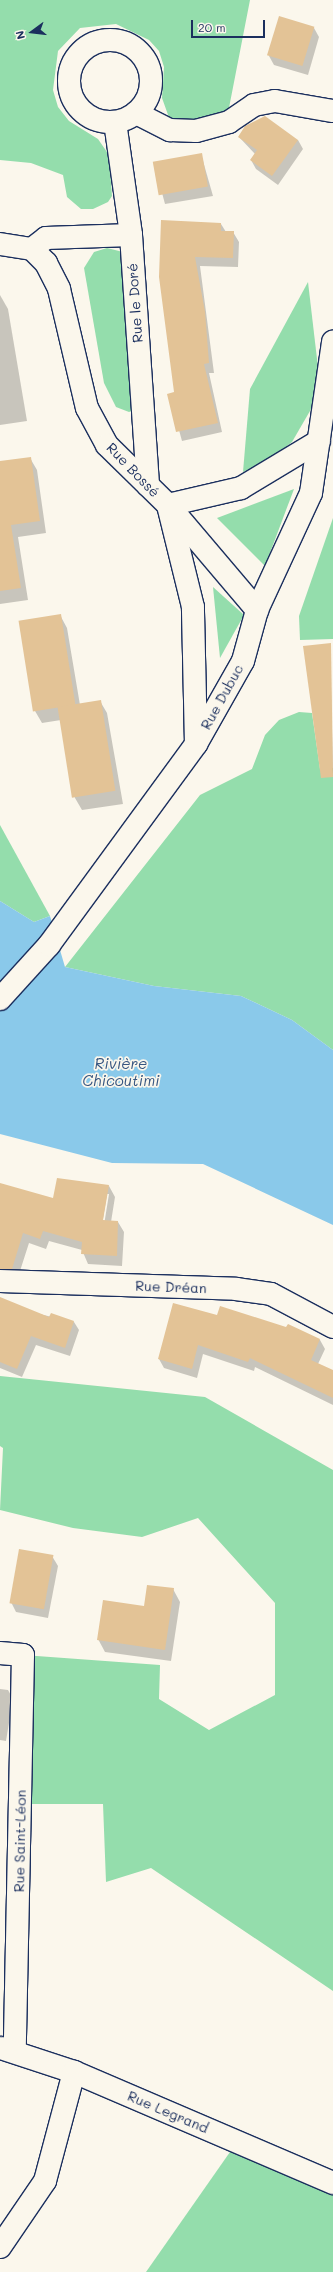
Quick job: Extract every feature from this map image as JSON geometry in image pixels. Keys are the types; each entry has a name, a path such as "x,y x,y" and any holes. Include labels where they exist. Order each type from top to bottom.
{"street":[{"path":"122,42 142,56 151,79 150,92 136,113 115,122 89,117 79,108 70,91 70,71 76,59 96,43 122,42"},
{"path":"136,113 170,130 196,131 229,122 254,105 275,101 333,111"},
{"name":"Rue le Doré","path":"115,122 131,235 148,485"},
{"path":"0,244 32,249 46,238 131,235"},
{"name":"Rue Bossé","path":"32,249 46,263 59,289 87,408 107,445 168,505 257,610"},
{"name":"Rue Dubuc","path":"0,1000 49,945 196,744 243,661 257,610 311,493 333,342"},
{"path":"196,744 193,607 168,505 241,488 319,441"},
{"name":"Rue Dréan","path":"0,1281 236,1289 271,1294 333,1327"},
{"name":"Rue Saint-Léon","path":"0,1653 23,1655 7,2050"},
{"name":"Rue Legrand","path":"7,2050 74,2072 333,2183"},
{"path":"0,2247 45,2181 74,2072"}],"green space":[{"path":"0,0 250,0 228,113 172,126 162,98 164,67 159,51 149,40 116,24 80,28 58,51 53,90 58,107 69,121 98,139 109,155 112,196 108,202 93,209 81,209 67,197 63,175 31,163 0,160"},
{"path":"107,248 123,252 140,408 129,412 116,407 104,383 84,268 94,252"},
{"path":"308,282 319,376 314,404 292,442 272,458 243,472 250,389"},
{"path":"294,489 265,566 217,518"},
{"path":"333,518 333,639 300,640 299,616"},
{"path":"213,587 244,615 220,658"},
{"path":"299,712 312,713 320,769 333,768 333,1050 292,1020 241,996 154,986 65,967 200,795 252,769 265,735 279,720"},
{"path":"0,825 50,916 34,922 0,901"},
{"path":"0,1376 205,1397 333,1470 333,1991 151,1868 106,1882 103,1804 22,1804 23,1655 160,1665 159,1699 209,1730 275,1695 275,1603 198,1518 142,1537 73,1528 0,1510 3,1448 0,1446"},
{"path":"237,2142 333,2183 333,2272 146,2272"}],"water":[{"name":"Rivière Chicoutimi","path":"0,901 34,922 50,916 65,967 154,986 241,996 292,1020 333,1050 333,1225 203,1164 112,1163 0,1134"}],"building":[{"path":"279,16 314,27 302,66 267,55"},
{"path":"265,116 298,140 272,176 250,160 257,150 238,137 245,126"},
{"path":"202,153 208,186 159,195 153,162"},
{"path":"161,220 221,223 221,231 234,231 233,258 195,257 205,312 209,363 204,364 218,423 176,432 167,394 174,392 159,277"},
{"path":"31,457 40,521 11,525 21,588 0,591 0,461"},
{"path":"61,614 75,705 33,712 19,621"},
{"path":"331,643 333,777 321,778 303,646"},
{"path":"101,700 115,791 72,798 58,707"},
{"path":"57,1178 109,1185 103,1220 118,1221 117,1256 81,1254 82,1242 43,1231 40,1239 23,1233 12,1269 0,1269 0,1183 53,1198"},
{"path":"0,1297 49,1317 51,1313 74,1321 65,1348 31,1336 17,1369 0,1362"},
{"path":"173,1303 217,1315 220,1306 286,1327 288,1324 320,1339 311,1360 333,1370 333,1398 250,1358 248,1362 198,1345 192,1369 158,1359"},
{"path":"19,1549 53,1555 44,1609 9,1603"},
{"path":"147,1585 174,1588 165,1650 97,1640 103,1600 144,1606"}]}
